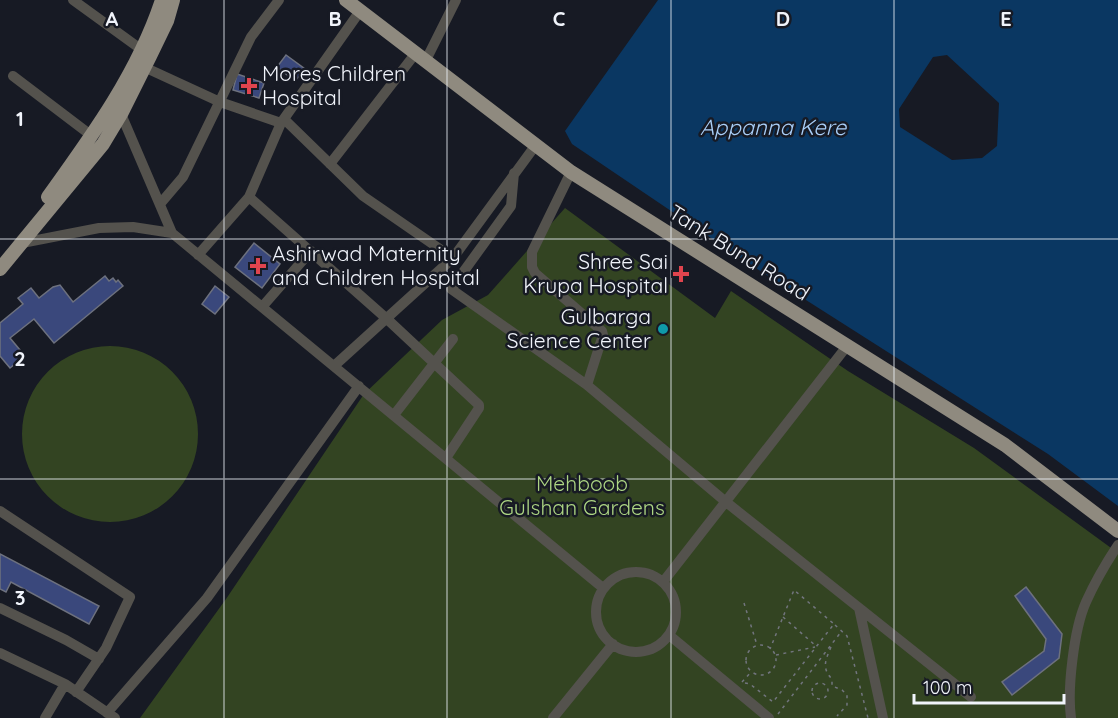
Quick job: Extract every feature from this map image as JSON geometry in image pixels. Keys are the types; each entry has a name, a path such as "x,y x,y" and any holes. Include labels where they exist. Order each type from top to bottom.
{"main road":[{"path":"0,258 35,216 92,136 142,50 162,0"},
{"path":"0,269 103,144 122,114 167,21 173,0"},
{"name":"Tank Bund Road","path":"346,0 571,172 1005,446 1118,531"}],"street":[{"path":"73,0 142,50"},
{"path":"160,204 183,177 251,37 279,0"},
{"path":"330,164 420,58 456,0"},
{"path":"198,255 249,197 283,121 360,11"},
{"path":"144,67 220,102 283,121 363,196 453,258"},
{"path":"13,76 92,136"},
{"path":"122,114 172,233 603,588"},
{"path":"334,366 453,258 535,146"},
{"path":"571,172 532,252 532,267 535,273 602,331 603,335 587,385"},
{"path":"514,174 511,206 451,290 587,385 726,502 971,698"},
{"path":"249,197 387,319 480,407 446,458"},
{"path":"22,243 99,228 133,227 172,233"},
{"path":"262,308 310,251"},
{"path":"394,415 453,339"},
{"path":"663,582 848,345"},
{"path":"0,653 65,684 111,715 207,598 358,386"},
{"path":"0,511 130,598 110,641 76,692"},
{"path":"1071,718 1074,650 1085,605 1101,572 1118,545"},
{"path":"631,572 647,573 663,582 674,597 676,612 672,631 662,643 642,652 623,650 613,644 597,624 596,604 603,588 616,576 631,572"},
{"path":"0,608 99,658"},
{"path":"859,608 883,718"},
{"path":"669,635 769,718"},
{"path":"553,718 613,644"},
{"path":"45,718 65,684"}],"path":[{"path":"770,649 794,590 847,636 868,718"},
{"path":"744,603 757,645"},
{"path":"783,617 816,647"},
{"path":"737,682 750,684 773,702 834,624"},
{"path":"774,718 841,632"},
{"path":"832,643 824,664 827,674 832,679 832,686"},
{"path":"757,645 765,645 775,655 775,664 769,672 760,675 748,668 746,658 750,649 757,645"},
{"path":"775,655 816,647"},
{"path":"742,683 751,671"},
{"path":"816,684 824,684 827,688 827,693 822,698 813,695 812,690 816,684"},
{"path":"827,688 832,686 847,695 847,705 837,716"}],"green space":[{"name":"Mehboob Gulshan Gardens","path":"565,208 715,318 731,291 848,371 974,448 1118,553 1118,718 140,718 226,599 364,394 442,320 488,295"},
{"path":"110,346 144,353 159,361 172,372 183,385 191,400 198,434 191,468 183,483 172,496 159,507 144,515 110,522 76,515 61,507 48,496 37,483 29,468 22,434 29,400 37,385 48,372 61,361 76,353"}],"water":[{"name":"Appanna Kere","path":"658,0 1118,0 1118,506 1048,454 748,263 572,144 565,131","holes":["947,55 999,103 997,146 982,158 952,160 900,127 899,109 933,57"]}],"building":[{"path":"286,55 305,69 295,81 277,67"},
{"name":"Mores Children Hospital","path":"237,74 264,83 259,98 233,90"},
{"name":"Ashirwad Maternity and Children Hospital","path":"254,243 280,264 262,288 235,267"},
{"path":"105,276 109,281 113,278 116,282 118,280 123,286 54,343 34,319 10,338 25,356 10,368 0,356 0,323 23,304 18,298 31,288 39,298 53,287 60,285 73,302"},
{"path":"215,286 229,297 215,314 202,304"},
{"path":"0,554 99,606 89,624 11,582 6,592 0,589"},
{"path":"1026,587 1062,634 1059,658 1012,695 1002,682 1044,651 1046,639 1015,596"}],"place":[{"name":"Mores Children Hospital","path":"249,86"},
{"name":"Ashirwad Maternity and Children Hospital","path":"258,266"},
{"name":"Shree Sai Krupa Hospital","path":"681,274"},
{"name":"Gulbarga Science Center","path":"663,329"}]}
